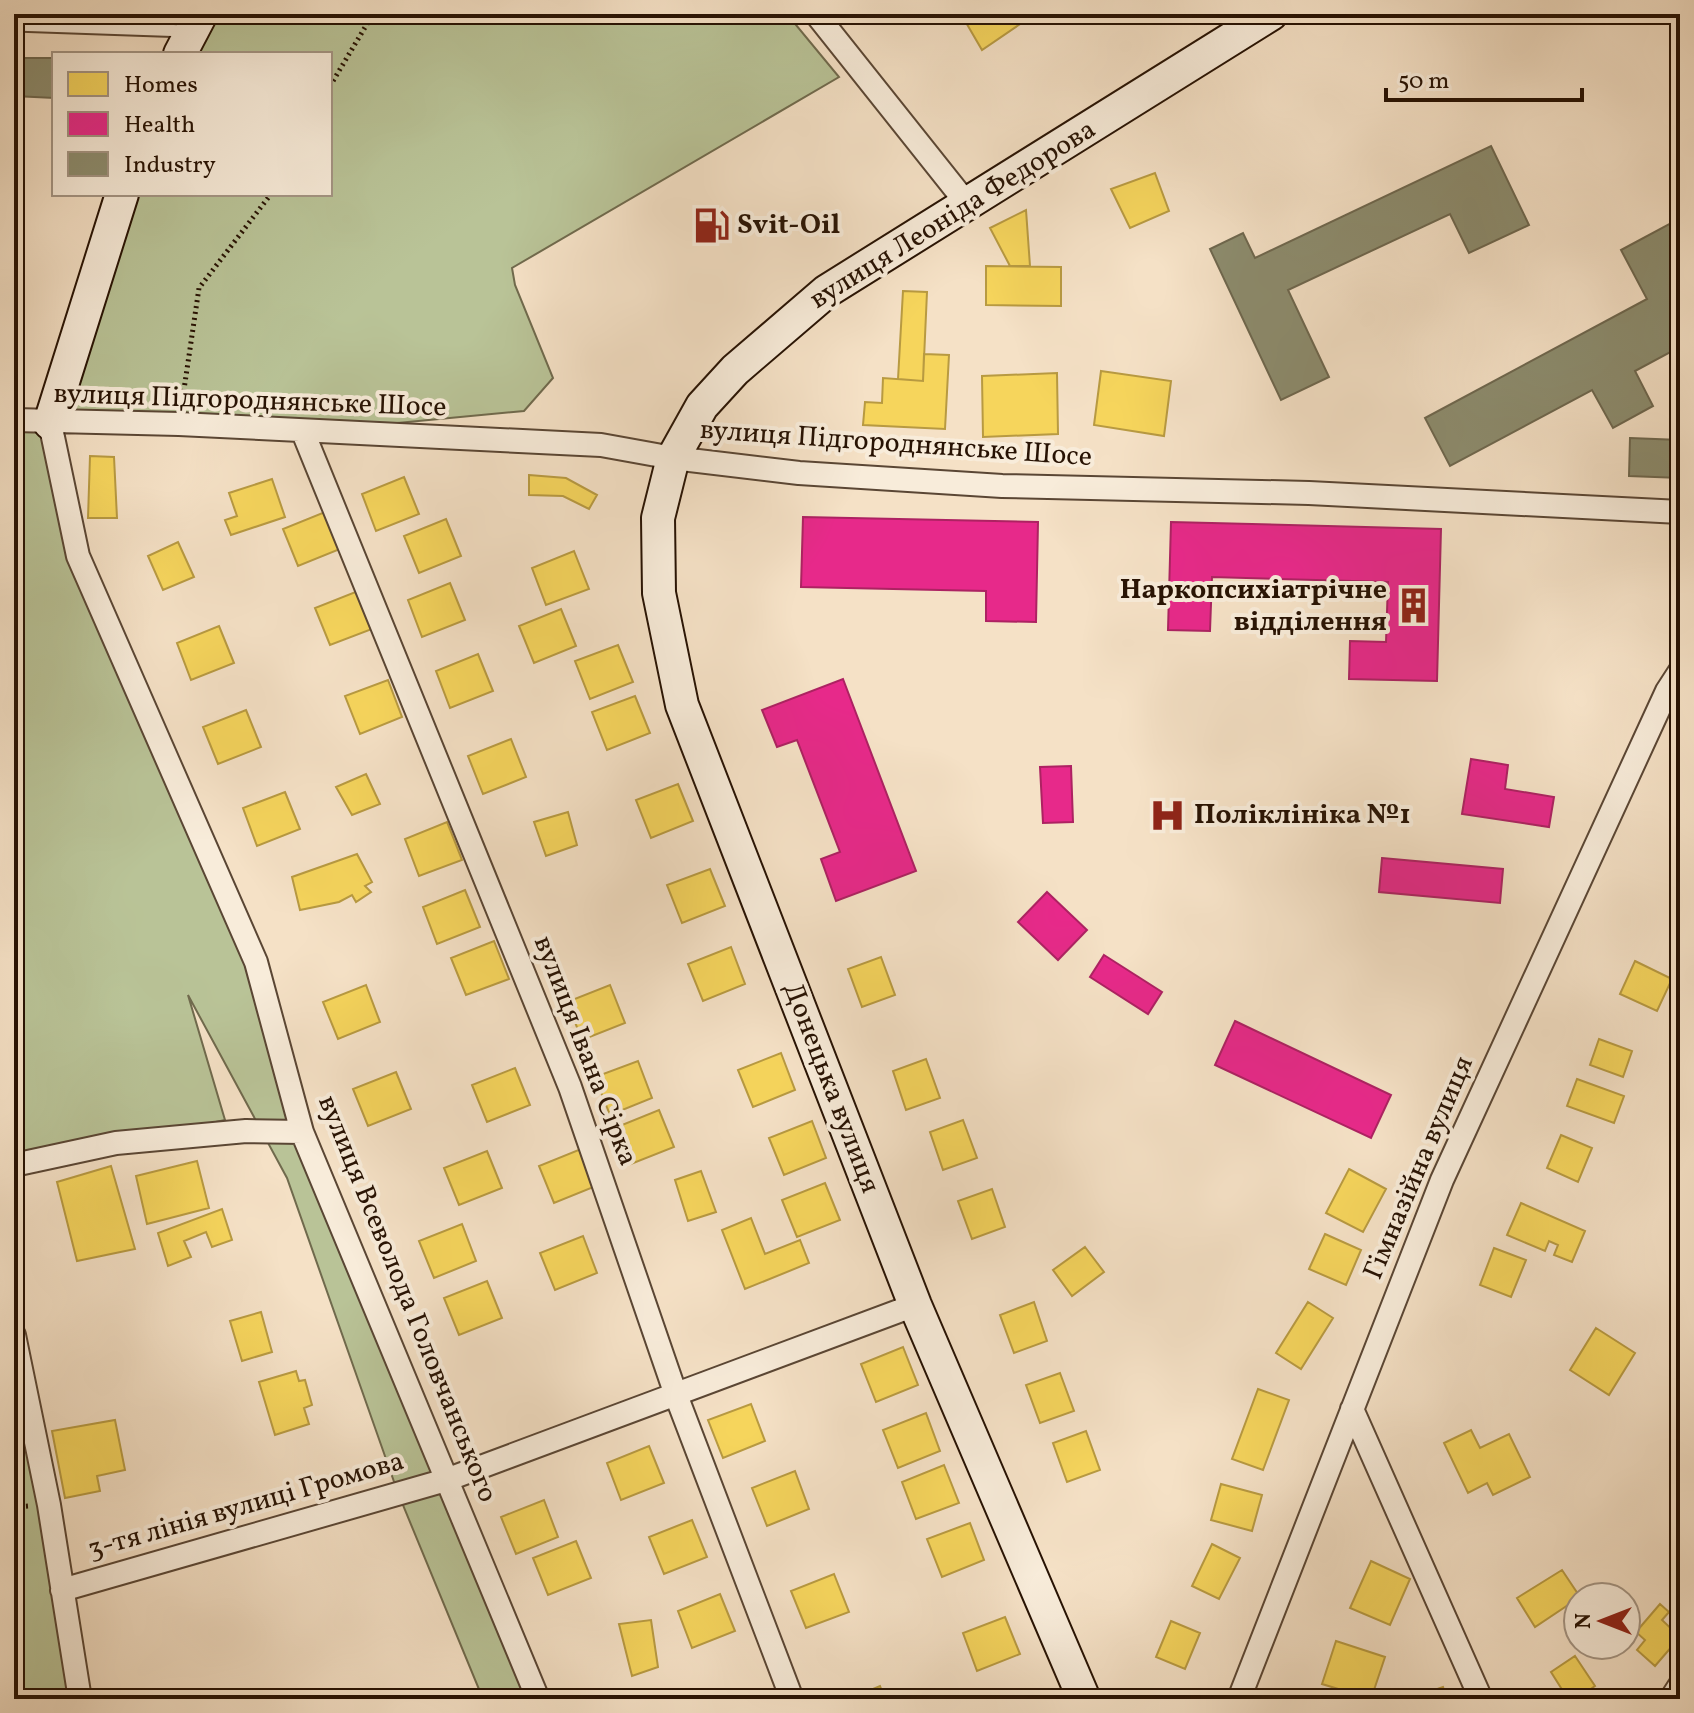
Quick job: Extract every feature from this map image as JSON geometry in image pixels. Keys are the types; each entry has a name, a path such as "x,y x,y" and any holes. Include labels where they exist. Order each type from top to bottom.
{"street":[{"path":"816,14 968,205"},
{"name":"вулиця Леоніда Федорова","path":"673,458 702,406 780,329 827,291 1271,14"},
{"path":"50,423 121,196"},
{"name":"вулиця Підгороднянське Шосе","path":"14,420 179,424 601,445 673,458 799,473 1002,486 1309,493 1680,512"},
{"name":"вулиця Всеволода Головчанського","path":"50,423 78,556 256,962 302,1132 538,1699"},
{"name":"вулиця Івана Сірка","path":"303,432 570,1087 676,1395 792,1699"},
{"name":"Донецька вулиця","path":"673,458 658,518 659,593 682,705 915,1305 1084,1699"},
{"name":"Гімназійна вулиця","path":"1239,1699 1442,1180 1667,691 1680,671"},
{"path":"14,1165 116,1143 246,1131 302,1132"},
{"name":"3-тя лінія вулиці Громова","path":"62,1590 446,1480 915,1305"},
{"path":"14,1335 49,1505 80,1699"},
{"path":"1352,1409 1481,1699"},
{"path":"1671,1699 1680,1685"}],"lane":[{"path":"14,25 191,33"}],"path":[{"path":"332,83 373,14"},
{"path":"179,424 199,288 269,196"}],"green space":[{"path":"201,14 787,14 839,77 512,268 515,285 553,378 524,411 303,432 51,423 121,196 332,196 332,52 181,52"},
{"path":"14,420 51,423 78,556 256,962 302,1132 538,1699 483,1699 398,1493 287,1178 188,995 225,1120 14,1165"},
{"path":"14,1335 80,1699 14,1699"}],"building: Homes":[{"path":"961,14 1035,14 982,50"},
{"path":"1155,173 1169,211 1130,228 1111,189"},
{"path":"1026,210 1030,266 1010,266 990,228"},
{"path":"986,266 1061,267 1061,306 986,305"},
{"path":"903,291 927,292 923,381 898,379"},
{"path":"924,354 949,355 945,429 863,425 865,402 882,403 883,378 923,381"},
{"path":"1101,371 1171,381 1164,436 1094,425"},
{"path":"1057,373 1058,434 983,437 982,376"},
{"path":"90,456 114,457 117,518 88,518"},
{"path":"529,475 566,478 597,495 589,509 563,496 529,495"},
{"path":"404,477 419,514 376,531 362,494"},
{"path":"272,479 285,517 231,535 225,520 237,516 229,493"},
{"path":"325,512 340,549 298,566 283,529"},
{"path":"446,519 461,556 419,573 404,536"},
{"path":"178,542 194,577 163,590 148,556"},
{"path":"574,551 589,589 546,605 532,568"},
{"path":"450,583 465,620 422,637 408,600"},
{"path":"358,591 372,629 330,645 315,608"},
{"path":"561,609 576,646 534,663 519,626"},
{"path":"219,626 234,663 191,680 177,643"},
{"path":"618,645 633,682 590,699 575,661"},
{"path":"478,654 493,691 450,708 436,671"},
{"path":"388,680 402,717 360,734 345,696"},
{"path":"635,696 650,733 607,750 592,712"},
{"path":"246,710 261,747 218,764 203,727"},
{"path":"511,739 526,777 483,794 468,756"},
{"path":"366,774 380,804 352,815 336,787"},
{"path":"678,784 693,821 651,838 636,800"},
{"path":"285,792 300,829 257,846 243,808"},
{"path":"568,812 577,845 546,856 534,822"},
{"path":"447,822 462,860 419,876 405,839"},
{"path":"1680,850 1680,876 1671,872"},
{"path":"357,854 372,882 365,886 371,892 356,902 352,895 339,902 300,910 292,877"},
{"path":"710,869 725,906 682,923 667,885"},
{"path":"465,890 480,927 437,944 423,907"},
{"path":"494,941 509,979 466,995 451,958"},
{"path":"731,947 745,984 703,1001 688,964"},
{"path":"881,957 895,995 862,1007 848,969"},
{"path":"1635,961 1672,979 1657,1011 1620,994"},
{"path":"366,985 380,1022 338,1039 323,1002"},
{"path":"610,985 625,1023 582,1040 567,1002"},
{"path":"1599,1039 1632,1051 1623,1077 1590,1065"},
{"path":"781,1053 795,1090 753,1107 738,1070"},
{"path":"926,1059 940,1098 906,1110 893,1071"},
{"path":"638,1061 652,1098 610,1115 595,1077"},
{"path":"515,1068 530,1105 487,1122 472,1085"},
{"path":"396,1072 411,1109 368,1126 353,1089"},
{"path":"1577,1079 1624,1096 1614,1123 1567,1106"},
{"path":"659,1110 674,1147 631,1164 617,1127"},
{"path":"963,1120 977,1158 943,1170 930,1132"},
{"path":"812,1121 826,1158 784,1175 769,1138"},
{"path":"1561,1135 1592,1148 1578,1182 1547,1168"},
{"path":"581,1149 596,1186 554,1203 539,1166"},
{"path":"487,1151 502,1188 459,1205 444,1168"},
{"path":"197,1161 209,1208 147,1224 136,1176"},
{"path":"111,1166 135,1249 77,1261 57,1182"},
{"path":"1349,1169 1386,1189 1363,1232 1326,1213"},
{"path":"701,1171 716,1212 688,1221 675,1180"},
{"path":"825,1183 840,1220 797,1237 782,1200"},
{"path":"992,1189 1005,1227 972,1239 958,1201"},
{"path":"1521,1203 1585,1231 1572,1262 1554,1255 1558,1245 1549,1241 1545,1251 1507,1235"},
{"path":"222,1209 232,1240 212,1247 206,1232 184,1241 191,1257 168,1266 158,1233"},
{"path":"751,1218 765,1254 800,1240 809,1263 745,1289 722,1230"},
{"path":"462,1224 476,1261 434,1278 419,1241"},
{"path":"1325,1234 1361,1250 1346,1285 1309,1269"},
{"path":"583,1236 597,1273 555,1290 540,1253"},
{"path":"1085,1247 1104,1272 1072,1296 1053,1270"},
{"path":"1494,1248 1526,1260 1511,1297 1480,1285"},
{"path":"487,1281 502,1318 459,1335 444,1298"},
{"path":"1034,1302 1047,1341 1014,1353 1000,1315"},
{"path":"1308,1302 1333,1318 1301,1369 1276,1353"},
{"path":"261,1312 272,1352 242,1361 230,1321"},
{"path":"1596,1328 1635,1353 1609,1395 1570,1370"},
{"path":"903,1347 918,1385 876,1402 861,1364"},
{"path":"296,1371 299,1381 305,1380 312,1405 304,1408 309,1424 275,1435 259,1382"},
{"path":"1060,1373 1074,1411 1040,1423 1026,1385"},
{"path":"1258,1389 1289,1400 1263,1470 1232,1459"},
{"path":"751,1404 765,1441 723,1458 708,1420"},
{"path":"14,1409 23,1438 14,1440"},
{"path":"926,1413 940,1451 898,1468 883,1430"},
{"path":"115,1420 125,1470 97,1476 100,1491 65,1498 52,1431"},
{"path":"1471,1430 1480,1448 1509,1434 1530,1477 1493,1495 1487,1483 1468,1493 1444,1443"},
{"path":"1086,1431 1100,1470 1067,1482 1053,1443"},
{"path":"649,1446 664,1483 621,1500 607,1463"},
{"path":"944,1465 959,1503 916,1519 902,1482"},
{"path":"795,1471 809,1509 767,1526 752,1488"},
{"path":"1221,1484 1262,1495 1252,1531 1211,1520"},
{"path":"544,1500 558,1537 516,1554 501,1517"},
{"path":"692,1520 707,1557 664,1574 649,1537"},
{"path":"970,1523 984,1560 942,1577 927,1539"},
{"path":"576,1541 591,1578 548,1595 533,1558"},
{"path":"1212,1544 1240,1558 1219,1599 1192,1586"},
{"path":"1371,1561 1410,1579 1390,1625 1350,1608"},
{"path":"1562,1570 1569,1581 1562,1581 1562,1609 1535,1627 1517,1598"},
{"path":"834,1574 849,1612 806,1628 791,1591"},
{"path":"720,1594 735,1631 692,1648 678,1611"},
{"path":"1660,1604 1669,1612 1662,1620 1680,1637 1655,1666 1642,1654 1645,1640 1642,1637 1642,1625"},
{"path":"1005,1617 1020,1654 977,1671 963,1633"},
{"path":"651,1620 658,1667 632,1676 619,1624"},
{"path":"1171,1621 1200,1633 1185,1669 1156,1657"},
{"path":"1336,1641 1385,1657 1371,1699 1322,1684"},
{"path":"1568,1661 1578,1661 1595,1686 1576,1699 1568,1699 1551,1672"},
{"path":"880,1686 885,1699 849,1699"},
{"path":"1443,1687 1447,1699 1408,1699"}],"building: Health":[{"path":"803,517 1038,522 1036,622 986,621 986,591 801,587"},
{"name":"Наркопсихіатрічне відділення","path":"1171,522 1441,529 1437,681 1349,679 1350,641 1386,642 1388,582 1212,577 1210,631 1168,630"},
{"path":"843,679 916,871 836,901 821,859 840,852 797,740 777,747 762,710"},
{"path":"1471,759 1508,765 1505,789 1554,797 1549,827 1462,814"},
{"path":"1071,766 1073,822 1043,823 1040,767"},
{"path":"1382,858 1503,869 1500,903 1379,892"},
{"path":"1047,892 1087,930 1058,960 1018,922"},
{"path":"1104,955 1162,992 1148,1014 1090,977"},
{"path":"1235,1021 1391,1095 1371,1138 1215,1065"}],"building: Industry":[{"path":"14,58 52,58 52,98 14,96"},
{"path":"1491,146 1529,225 1469,253 1450,214 1288,290 1329,377 1281,400 1210,249 1243,233 1255,258"},
{"path":"1673,222 1680,235 1680,347 1635,371 1653,406 1613,428 1592,390 1450,466 1425,418 1647,299 1621,250"},
{"path":"1630,438 1680,440 1680,478 1629,476"}],"place":[{"name":"Svit-Oil","path":"711,225"},
{"name":"Наркопсихіатрічне відділення","path":"1413,606"},
{"name":"Поліклініка №1","path":"1168,815"}]}
